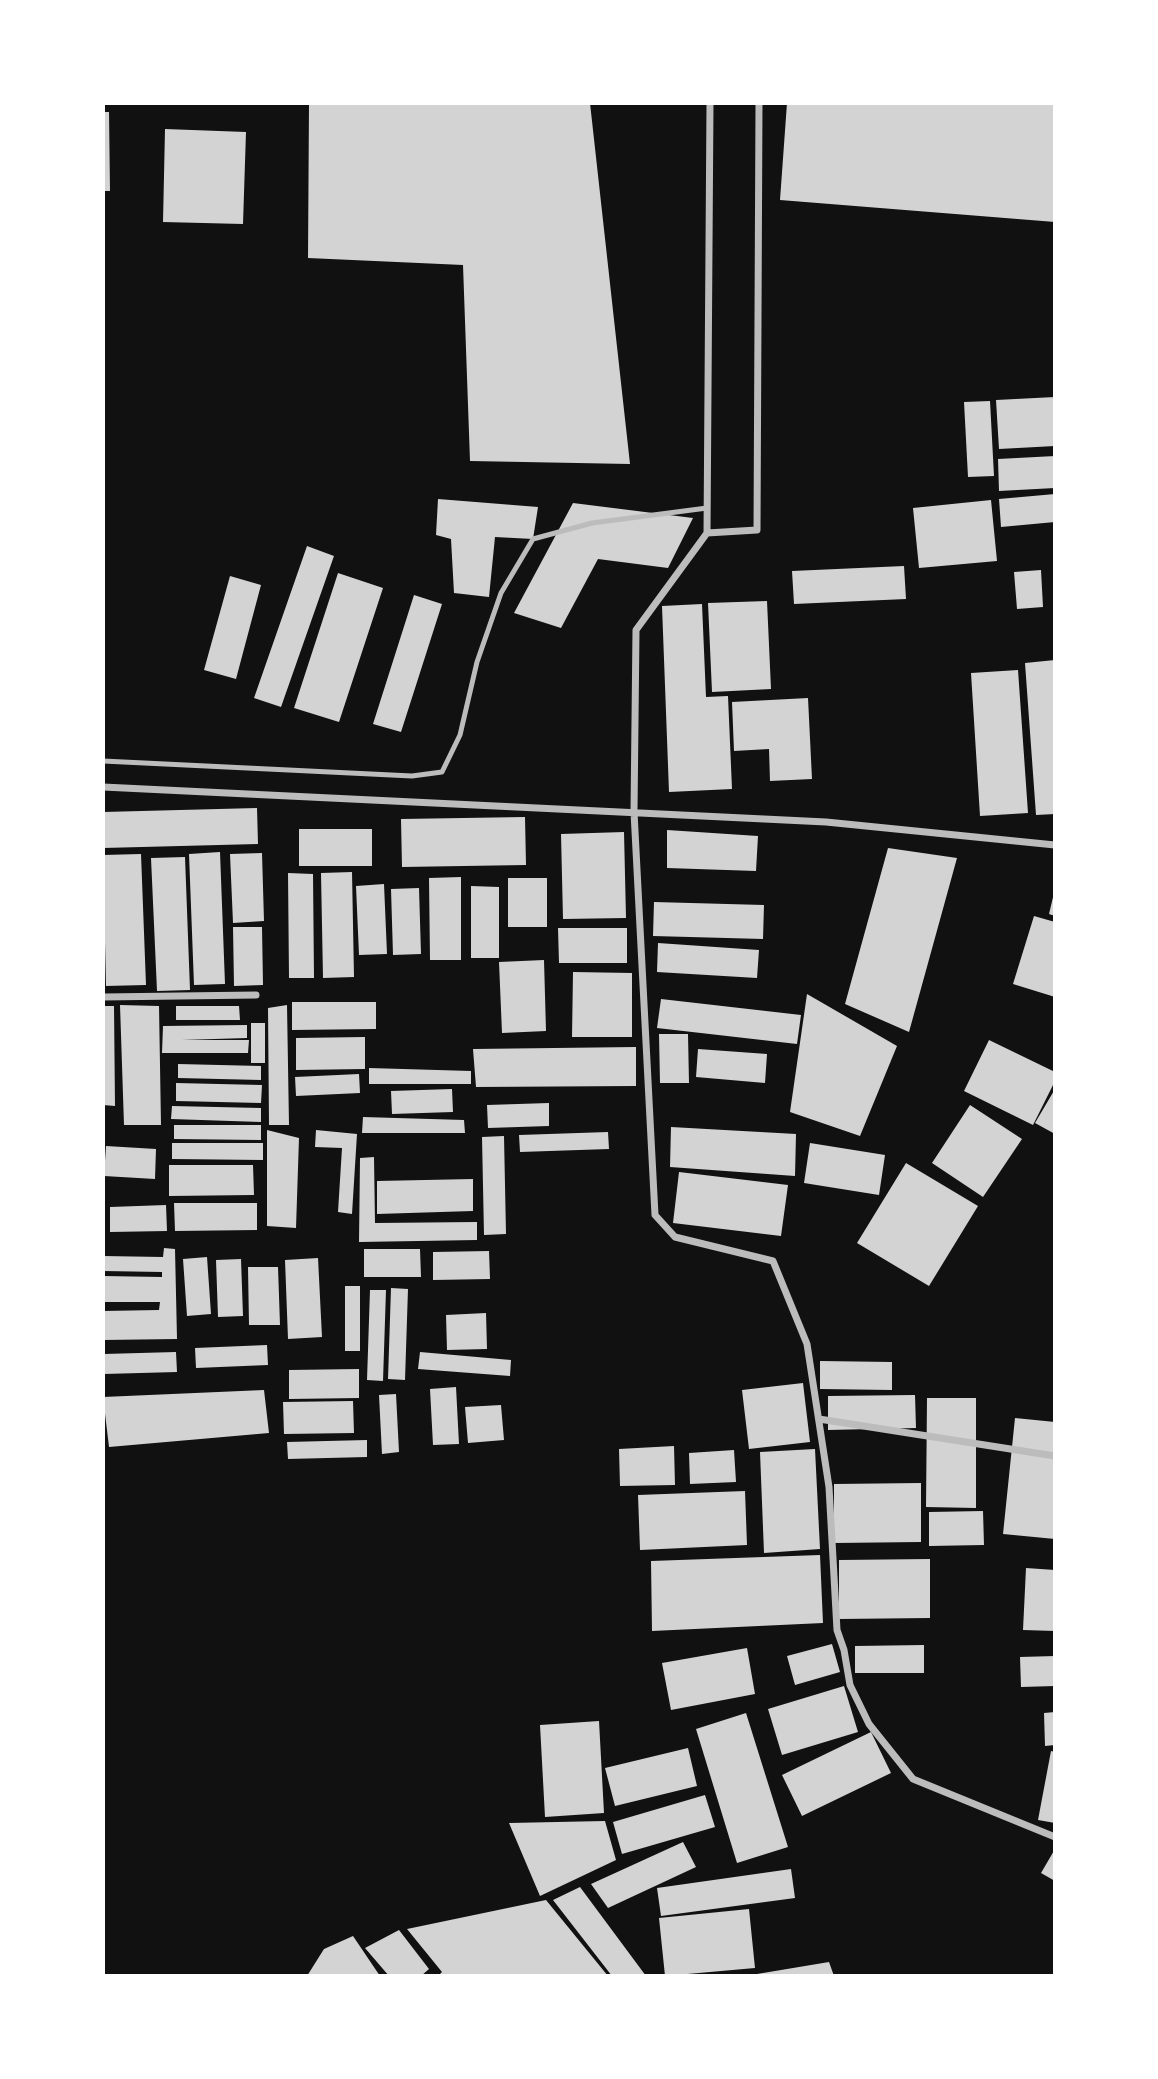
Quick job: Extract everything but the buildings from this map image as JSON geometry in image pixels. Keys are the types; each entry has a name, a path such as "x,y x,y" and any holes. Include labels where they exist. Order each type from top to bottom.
{"street":[{"path":"710,103 707,533 636,630 634,812 655,1215 675,1237 773,1261 807,1343 829,1487 837,1630 844,1650 850,1685 869,1724 914,1779 1055,1838"},
{"path":"707,533 757,530 759,103"},
{"path":"103,787 826,822 1055,845"},
{"path":"103,997 256,995"},
{"path":"819,1419 1055,1456"}],"lane":[{"path":"103,761 412,776 442,772 460,735 477,662 501,593 533,539 592,523 707,508"}]}
